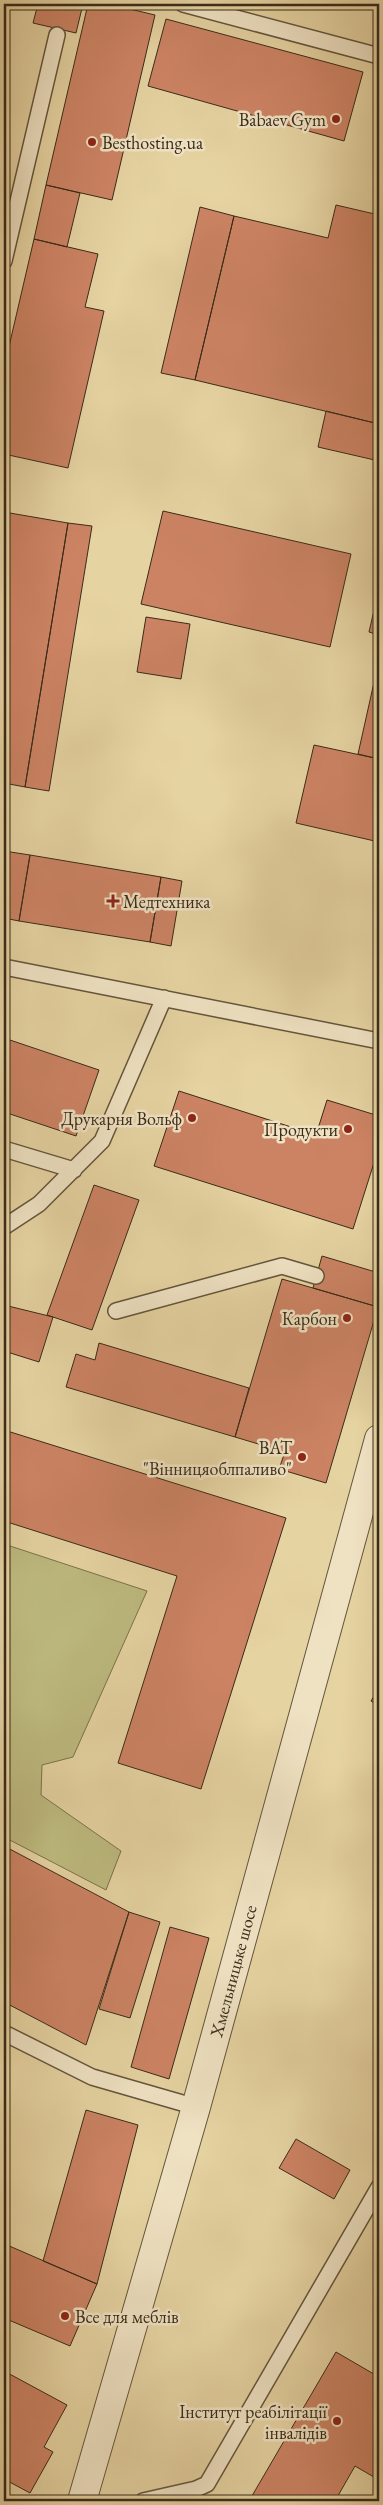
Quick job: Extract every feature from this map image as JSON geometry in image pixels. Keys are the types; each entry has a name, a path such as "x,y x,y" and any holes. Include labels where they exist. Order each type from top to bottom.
{"street":[{"name":"Хмельницьке шосе","path":"82,2501 371,1501 379,1439"}],"lane":[{"path":"183,4 379,56"},
{"path":"4,261 56,35"},
{"path":"4,967 379,1041"},
{"path":"4,1227 39,1204 102,1141 164,998"},
{"path":"4,1150 74,1170"},
{"path":"116,1311 282,1266 316,1276"},
{"path":"4,2033 92,2077 196,2106"},
{"path":"142,2501 196,2489 207,2484 379,2187"}],"shaded area":[{"path":"4,1544 147,1591 73,1757 42,1765 41,1795 121,1851 106,1890 4,1837"}],"building":[{"path":"38,4 83,4 76,33 33,23"},
{"path":"88,4 109,4 155,15 112,200 46,185"},
{"path":"166,19 363,72 344,141 148,86"},
{"path":"46,185 80,193 67,247 34,239"},
{"path":"336,205 379,215 379,424 195,380 234,216 328,238"},
{"path":"200,207 234,216 195,380 161,373"},
{"path":"34,239 98,254 85,307 104,311 68,468 4,454 4,368"},
{"path":"326,411 379,424 379,461 318,447"},
{"path":"163,511 351,554 330,647 141,604"},
{"path":"4,512 68,523 25,787 4,783"},
{"path":"68,523 92,526 49,791 25,787"},
{"path":"379,593 379,635 369,632"},
{"path":"146,617 190,624 181,679 137,672"},
{"path":"379,660 379,759 358,754"},
{"path":"314,745 379,759 379,842 296,823"},
{"path":"4,851 30,855 19,921 4,918"},
{"path":"30,855 161,877 150,942 19,921"},
{"path":"161,877 182,881 171,946 150,942"},
{"path":"4,1038 99,1070 76,1136 4,1112"},
{"path":"179,1091 316,1135 327,1100 379,1116 379,1147 353,1229 154,1166"},
{"path":"94,1185 139,1200 92,1330 47,1315"},
{"path":"322,1256 379,1273 378,1307 313,1288"},
{"path":"282,1279 378,1307 326,1483 279,1469 285,1452 235,1437"},
{"path":"4,1305 53,1317 39,1362 4,1351"},
{"path":"99,1343 249,1388 235,1437 66,1387 76,1354 95,1360"},
{"path":"4,1430 286,1518 201,1789 118,1763 177,1576 4,1521"},
{"path":"379,1688 379,1706 371,1701"},
{"path":"4,1846 129,1912 86,2045 4,2002"},
{"path":"129,1912 160,1922 130,2018 99,2009"},
{"path":"170,1927 209,1938 169,2079 131,2067"},
{"path":"86,2110 138,2125 97,2284 43,2261"},
{"path":"296,2139 350,2170 334,2199 279,2168"},
{"path":"7,2245 97,2284 70,2346 4,2318 4,2252"},
{"name":"Інститут реабілітації інвалідів","path":"336,2352 379,2377 379,2480 355,2466 335,2501 249,2501"},
{"path":"4,2371 67,2405 44,2447 53,2452 30,2493 4,2479"}],"place":[{"name":"Babaev Gym","path":"336,119"},
{"name":"Besthosting.ua","path":"92,142"},
{"name":"Медтехника","path":"113,901"},
{"name":"Друкарня Вольф","path":"192,1118"},
{"name":"Продукти","path":"348,1129"},
{"name":"Карбон","path":"347,1318"},
{"name":"ВАТ \"Вінницяоблпаливо\"","path":"302,1457"},
{"name":"Все для меблів","path":"65,2316"},
{"name":"Інститут реабілітації інвалідів","path":"337,2421"}]}
